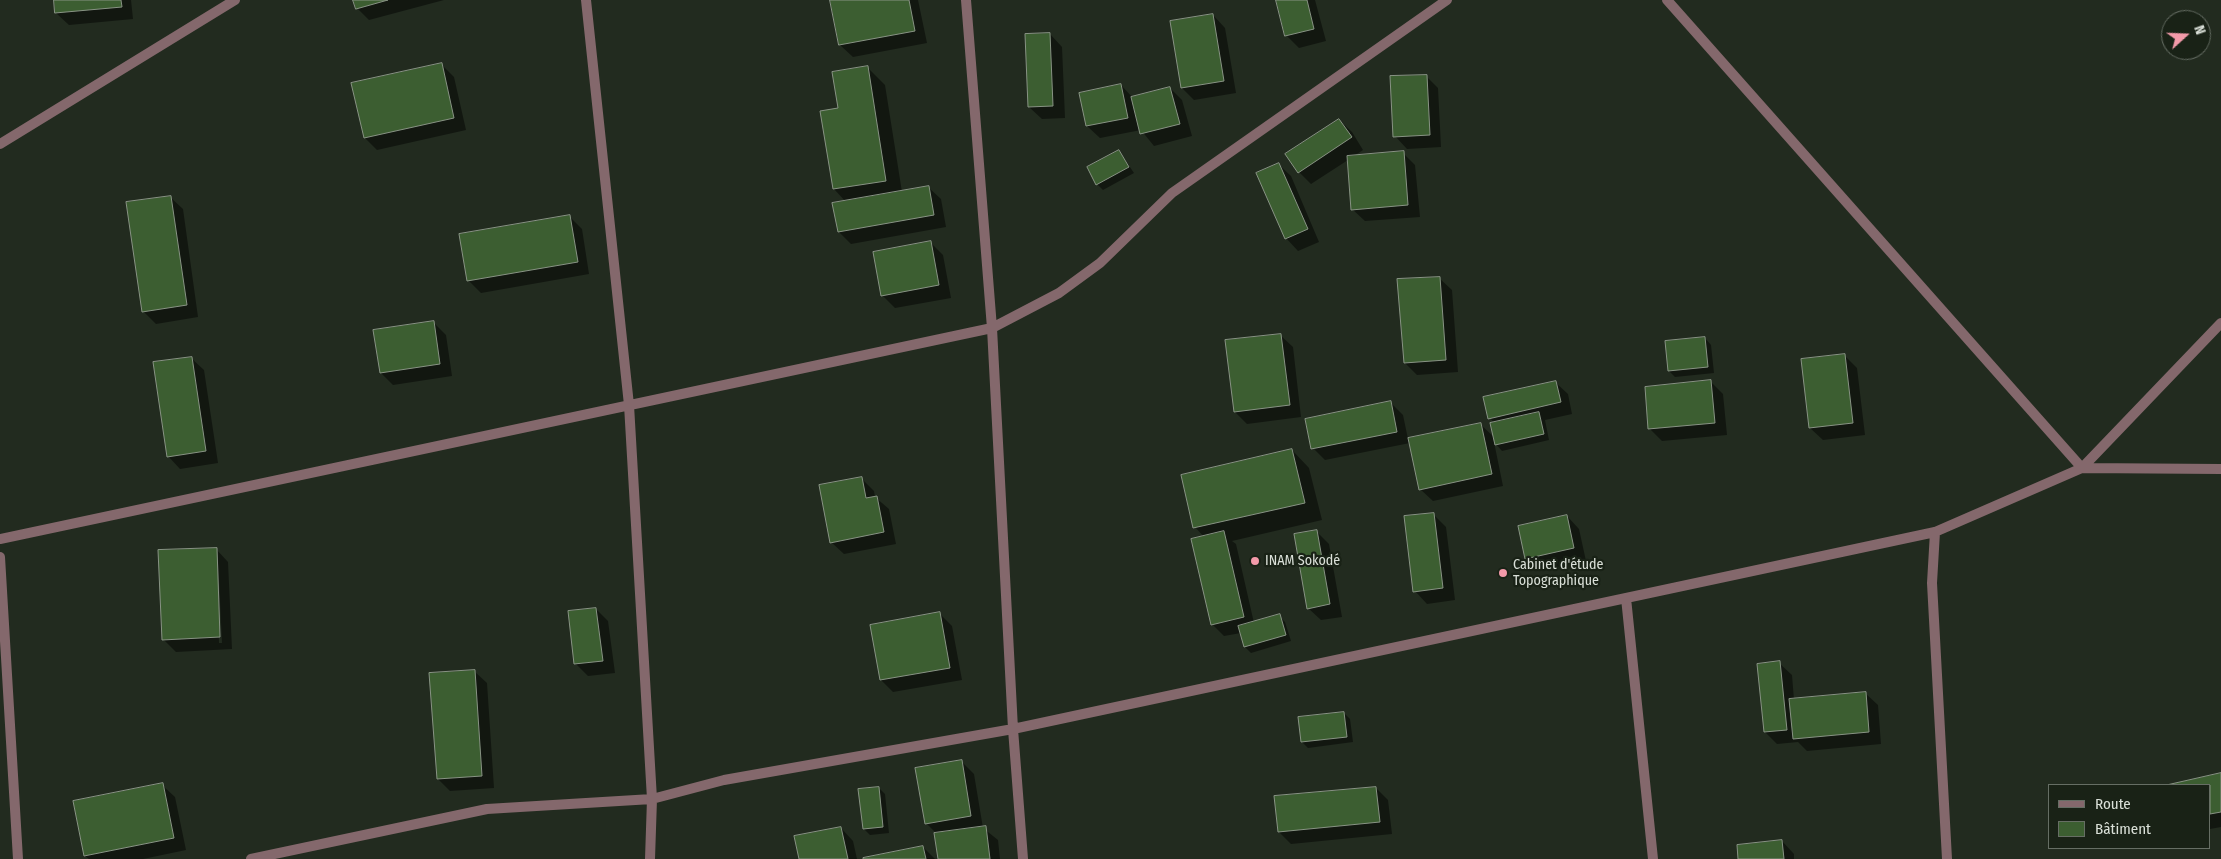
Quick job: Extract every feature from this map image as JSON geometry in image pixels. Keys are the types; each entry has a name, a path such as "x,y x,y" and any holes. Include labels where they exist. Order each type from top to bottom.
{"street":[{"path":"0,144 235,0"},
{"path":"586,0 628,405 652,800 650,859"},
{"path":"966,0 992,328 1013,729 1023,859"},
{"path":"0,539 992,328 1059,293 1093,268 1172,193 1447,0"},
{"path":"1667,0 2082,468 2221,469"},
{"path":"251,859 487,809 652,800 724,780 1013,729 1935,532 2082,468 2221,323"},
{"path":"1935,532 1932,582 1947,859"},
{"path":"0,557 18,859"},
{"path":"1626,598 1654,859"}],"building":[{"path":"54,0 121,0 122,7 55,13"},
{"path":"353,0 388,0 356,9"},
{"path":"830,0 909,0 915,31 839,45"},
{"path":"1276,0 1307,0 1314,29 1285,36"},
{"path":"1213,14 1224,81 1181,88 1170,21"},
{"path":"1050,33 1053,106 1028,107 1025,34"},
{"path":"442,63 454,118 364,138 351,83"},
{"path":"868,66 886,181 833,189 820,111 838,108 832,72"},
{"path":"1427,75 1430,135 1393,137 1390,76"},
{"path":"1121,84 1128,118 1086,126 1079,93"},
{"path":"1170,87 1180,124 1140,134 1131,97"},
{"path":"1339,119 1352,137 1298,173 1285,154"},
{"path":"1119,150 1129,167 1096,185 1087,167"},
{"path":"1404,151 1408,205 1351,210 1347,156"},
{"path":"1279,163 1308,229 1285,239 1256,173"},
{"path":"929,186 934,215 838,232 832,203"},
{"path":"171,196 187,305 142,312 126,202"},
{"path":"570,215 578,262 467,281 459,234"},
{"path":"931,241 939,285 881,296 873,252"},
{"path":"1440,277 1446,360 1404,363 1397,279"},
{"path":"434,321 440,364 380,373 373,330"},
{"path":"1281,334 1290,405 1234,412 1225,340"},
{"path":"1705,337 1708,367 1668,371 1665,341"},
{"path":"1845,354 1853,423 1809,428 1801,359"},
{"path":"192,357 206,451 167,457 153,362"},
{"path":"1711,380 1715,423 1648,429 1645,387"},
{"path":"1556,381 1561,402 1488,419 1483,397"},
{"path":"1391,401 1397,432 1311,449 1305,419"},
{"path":"1539,412 1544,434 1495,445 1490,423"},
{"path":"1481,423 1492,474 1419,490 1408,438"},
{"path":"1292,449 1305,503 1193,528 1181,475"},
{"path":"862,477 866,498 877,496 884,532 830,543 819,485"},
{"path":"1434,513 1443,588 1413,592 1404,516"},
{"path":"1567,515 1574,548 1525,559 1518,526"},
{"path":"1317,530 1330,604 1307,609 1294,534"},
{"path":"1224,531 1244,617 1211,625 1191,539"},
{"path":"217,548 220,637 162,640 158,550"},
{"path":"596,608 603,661 574,664 568,611"},
{"path":"940,612 950,668 880,680 870,625"},
{"path":"1280,614 1286,635 1244,647 1238,626"},
{"path":"1780,661 1787,730 1764,732 1757,664"},
{"path":"475,670 482,776 437,779 429,673"},
{"path":"1866,692 1869,732 1793,739 1789,699"},
{"path":"1344,712 1347,737 1301,742 1298,717"},
{"path":"962,760 971,816 925,824 915,768"},
{"path":"2221,773 2221,812 2211,814 2211,784 2172,784"},
{"path":"163,783 174,838 84,856 73,801"},
{"path":"879,787 883,827 863,829 858,789"},
{"path":"1376,787 1380,822 1278,832 1274,796"},
{"path":"986,826 990,859 938,859 934,833"},
{"path":"841,827 848,859 799,859 794,836"},
{"path":"1782,840 1784,859 1738,859 1737,845"},
{"path":"923,846 926,859 863,859 863,858"}],"place":[{"name":"INAM Sokodé","path":"1255,561"},
{"name":"Cabinet d'étude Topographique","path":"1503,573"}]}
